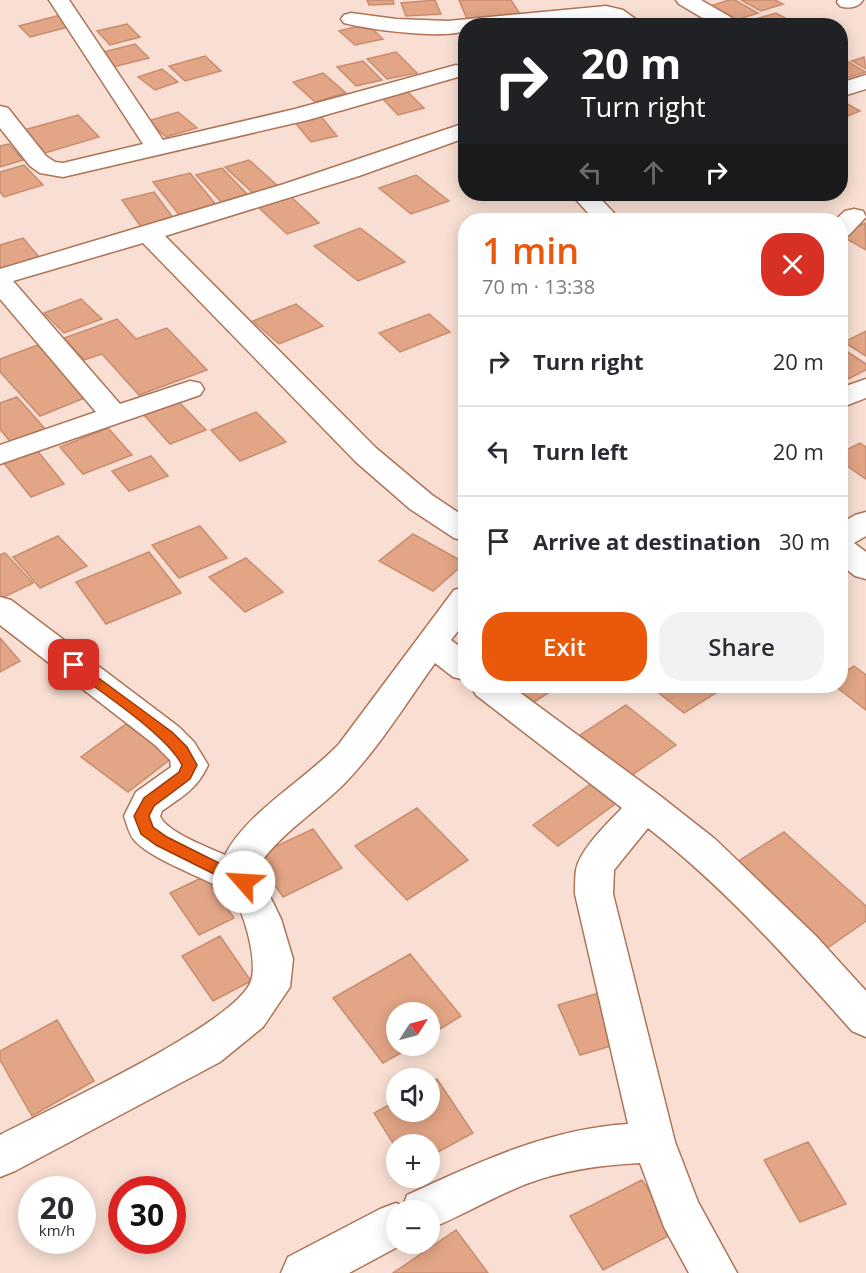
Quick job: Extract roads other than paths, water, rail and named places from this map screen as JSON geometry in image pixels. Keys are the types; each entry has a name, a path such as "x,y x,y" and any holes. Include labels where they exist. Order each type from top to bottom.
{"street":[{"path":"59,0 158,149"},
{"path":"686,0 718,18"},
{"path":"582,18 606,12 622,18"},
{"path":"351,19 396,26 457,50"},
{"path":"0,113 10,142 48,168 63,170 300,115 457,50"},
{"path":"848,86 866,82"},
{"path":"0,277 148,234 343,172 458,132"},
{"path":"148,234 374,462 421,502 458,526"},
{"path":"0,283 114,415"},
{"path":"848,395 866,387"},
{"path":"0,454 190,389"},
{"path":"848,533 866,522"},
{"path":"848,554 866,568"},
{"path":"0,608 167,736 182,751 190,765 185,776 149,802 142,816 147,830 162,841 244,882"},
{"path":"3,1149 205,1049 249,1015 270,987 273,958 262,919 244,882 242,859 261,834 331,775 351,753 458,608"},
{"path":"432,644 458,663"},
{"path":"497,693 702,849 802,948 866,1019"},
{"path":"646,805 611,844 595,868 594,894 654,1142 680,1212 714,1273"},
{"path":"440,1202 518,1166 562,1153 597,1146 654,1142"},
{"path":"304,1273 386,1229"}]}
